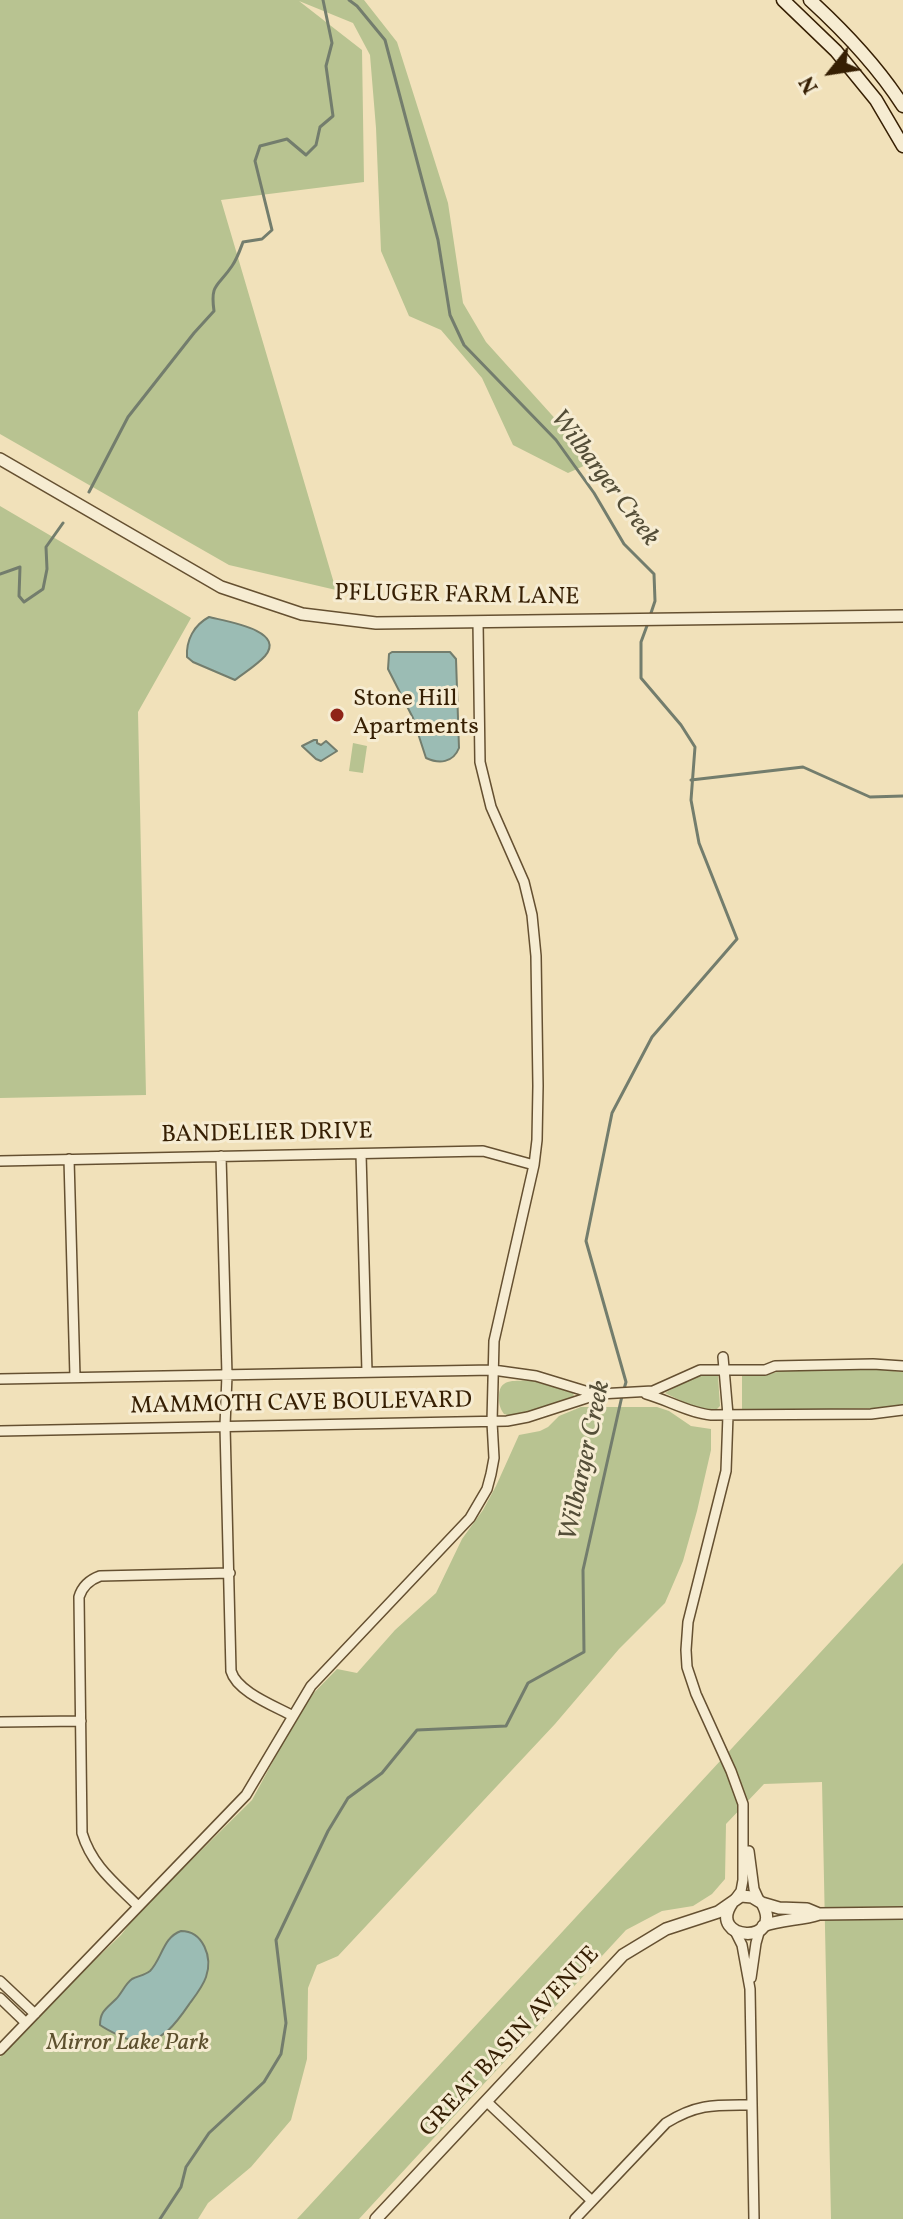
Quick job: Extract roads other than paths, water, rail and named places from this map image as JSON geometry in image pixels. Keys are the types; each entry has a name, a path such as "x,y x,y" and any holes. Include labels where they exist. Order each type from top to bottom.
{"main road":[{"path":"783,0 836,51 876,100 903,146"},
{"path":"810,0 840,27 903,106"}],"street":[{"path":"876,100 892,89"},
{"name":"PFLUGER FARM LANE","path":"0,459 221,587 302,614 376,623 903,616"},
{"path":"0,2050 246,1795 320,1674 470,1518 487,1489 494,1458 492,1422 496,1329 534,1165 538,1086 536,956 532,915 524,882 491,807 480,762 478,622"},
{"name":"BANDELIER DRIVE","path":"0,1161 483,1151 534,1165"},
{"path":"361,1154 367,1372"},
{"path":"221,1156 233,1676 245,1690 293,1716"},
{"path":"69,1159 75,1377"},
{"path":"723,1357 728,1415 726,1471 688,1622 686,1650 687,1667 696,1694 740,1794 752,1880 767,1916 756,1943 750,1989 754,2219"},
{"name":"MAMMOTH CAVE BOULEVARD","path":"0,1431 492,1422 528,1417 599,1394 643,1393 663,1388 700,1370 873,1364 903,1366"},
{"name":"MAMMOTH CAVE BOULEVARD","path":"0,1379 493,1370 536,1376 599,1394"},
{"name":"MAMMOTH CAVE BOULEVARD","path":"643,1393 702,1414 871,1414 903,1410"},
{"path":"138,1906 99,1868 86,1847 82,1833 81,1589 94,1578 107,1575 230,1573"},
{"path":"0,1722 81,1721"},
{"path":"743,1816 743,1880 741,1891 727,1913 727,1920 742,1945 750,1989"},
{"path":"733,1901 748,1896 779,1908 807,1909 819,1914"},
{"name":"GREAT BASIN AVENUE","path":"376,2219 623,1955 666,1929 718,1912 733,1901"},
{"path":"694,1920 717,1920 742,1934 750,1934 783,1919 819,1914 903,1913"},
{"path":"0,1981 35,2014"},
{"path":"0,1998 26,2023"},
{"path":"486,2101 592,2201"},
{"path":"575,2219 666,2123 699,2107 752,2105"}],"water":[{"path":"209,617 261,633 270,647 265,656 235,680 193,662 187,657 190,639 199,624"},
{"path":"450,652 456,659 459,748 453,757 441,761 426,758 413,718 388,669 389,654"},
{"path":"314,740 321,745 326,741 337,751 321,761 316,759 302,746"},
{"path":"181,1931 189,1932 200,1940 207,1954 208,1969 201,1987 175,2024 155,2039 138,2042 100,2025 103,2013 127,1983 150,1971 166,1943"}],"waterway":[{"path":"89,492 128,417 214,311 214,290 234,263 243,242 262,239 272,230 255,161 260,146 287,139 306,155 316,145 320,127 333,116 326,66 332,43 323,0"},
{"name":"Wilbarger Creek","path":"349,0 385,40 438,240 450,315 464,345 556,440 594,493 624,544 654,574 655,601 650,616"},
{"path":"0,574 20,567 19,596 24,602 43,589 47,569 46,547 63,523"},
{"name":"Wilbarger Creek","path":"624,1389 626,1382 586,1241 612,1113 652,1037 737,939 699,843 691,800 695,747 681,725 641,678 641,642 648,623"},
{"path":"691,780 803,767 870,797 903,796"},
{"name":"Wilbarger Creek","path":"160,2219 181,2187 186,2167 209,2133 264,2082 281,2054 286,2023 276,1940 328,1831 348,1798 382,1773 417,1730 506,1726 528,1683 584,1652 583,1570 622,1396"}],"place":[{"name":"Stone Hill Apartments","path":"337,715"}],"park label":[{"name":"Mirror Lake Park","path":"128,2045"}]}
